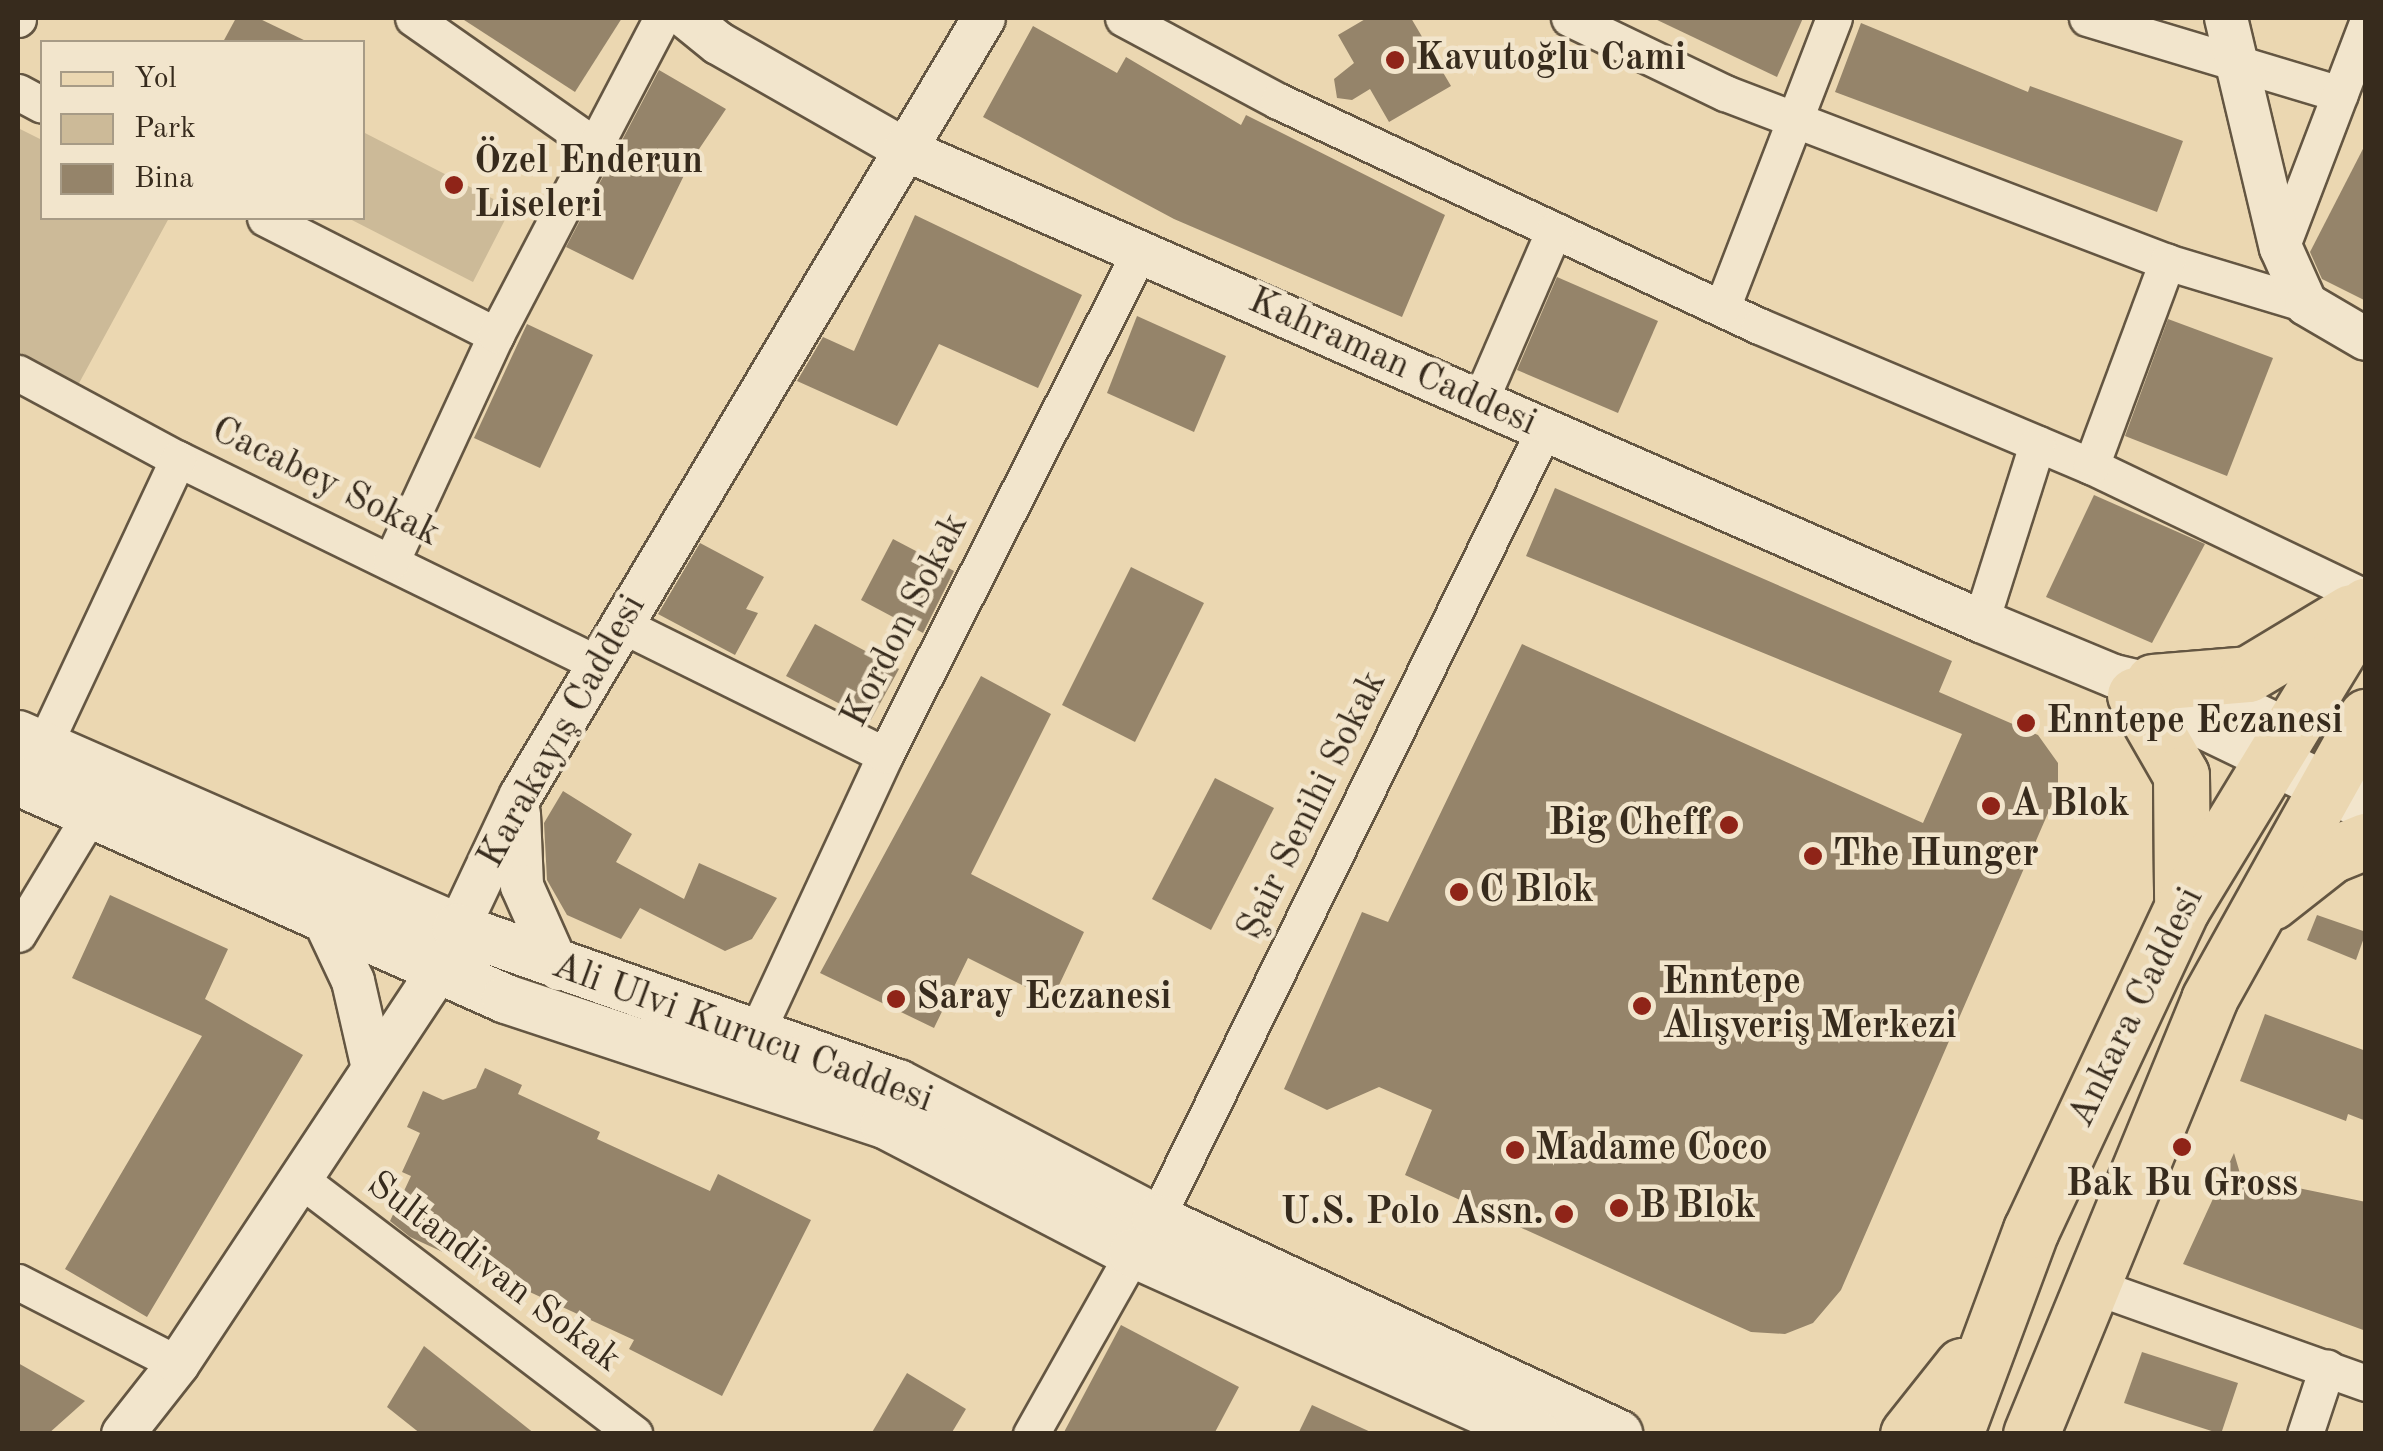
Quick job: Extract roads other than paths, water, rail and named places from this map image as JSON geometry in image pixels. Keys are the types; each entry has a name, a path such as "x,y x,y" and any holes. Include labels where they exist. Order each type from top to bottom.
{"main road":[{"path":"2182,908 2182,775 2134,684 2248,674 2366,601"},
{"name":"Ankara Caddesi","path":"1956,1434 2030,1230 2182,908 2366,601"},
{"path":"2280,745 2353,766"},
{"name":"Ali Ulvi Kurucu Caddesi","path":"26,754 91,813 320,914 448,949 559,969 756,1031 898,1084 1144,1236 1536,1434"},
{"name":"Ali Ulvi Kurucu Caddesi","path":"26,754 448,949 506,999 885,1124 1618,1434"},
{"name":"Ankara Caddesi","path":"2031,1434 2152,1125 2246,924 2353,766"},
{"path":"2246,924 2331,855 2366,841"},
{"path":"1908,1434 1928,1414 1987,1325 2030,1230"}],"street":[{"path":"413,18 594,144"},
{"path":"391,562 496,336 662,18"},
{"name":"Kahraman Caddesi","path":"686,18 718,44 904,149 1982,622 2134,684 2232,704 2280,745"},
{"name":"Karakayış Caddesi","path":"123,1434 178,1364 448,949 521,795 984,18"},
{"path":"1123,18 1278,100 1554,230 1722,308 2091,466 2366,601"},
{"path":"1569,18 1798,121 2167,262 2306,304 2366,340"},
{"path":"1722,308 1798,121 1834,18"},
{"path":"2087,18 2340,94"},
{"path":"2226,18 2281,248 2306,304"},
{"path":"2281,248 2366,25"},
{"path":"18,92 40,104"},
{"path":"269,220 496,336"},
{"path":"1480,401 1554,230"},
{"name":"Kordon Sokak","path":"756,1031 885,755 1139,253"},
{"path":"2091,466 2167,262"},
{"name":"Cacabey Sokak","path":"18,373 178,460 598,664"},
{"name":"Şair Senihi Sokak","path":"1032,1434 1144,1236 1544,430"},
{"path":"1982,622 2037,444"},
{"path":"26,754 178,460"},
{"path":"622,625 885,755"},
{"path":"521,795 515,848 522,886 559,969"},
{"path":"18,934 91,813"},
{"path":"320,914 353,982 373,1068"},
{"name":"Sultandivan Sokak","path":"301,1180 634,1434"},
{"path":"18,1282 178,1364"},
{"path":"2088,1284 2366,1382"},
{"path":"2305,1434 2327,1368"}],"place":[{"name":"Kavutoğlu Cami","path":"1395,60"},
{"name":"Özel Enderun Liseleri","path":"454,185"},
{"name":"Enntepe Eczanesi","path":"2026,723"},
{"name":"A Blok","path":"1991,806"},
{"name":"Big Cheff","path":"1729,825"},
{"name":"The Hunger","path":"1813,856"},
{"name":"C Blok","path":"1459,892"},
{"name":"Saray Eczanesi","path":"896,999"},
{"name":"Enntepe Alışveriş Merkezi","path":"1642,1006"},
{"name":"Bak Bu Gross","path":"2182,1147"},
{"name":"Madame Coco","path":"1515,1150"},
{"name":"B Blok","path":"1619,1208"},
{"name":"U.S. Polo Assn.","path":"1564,1214"}]}
